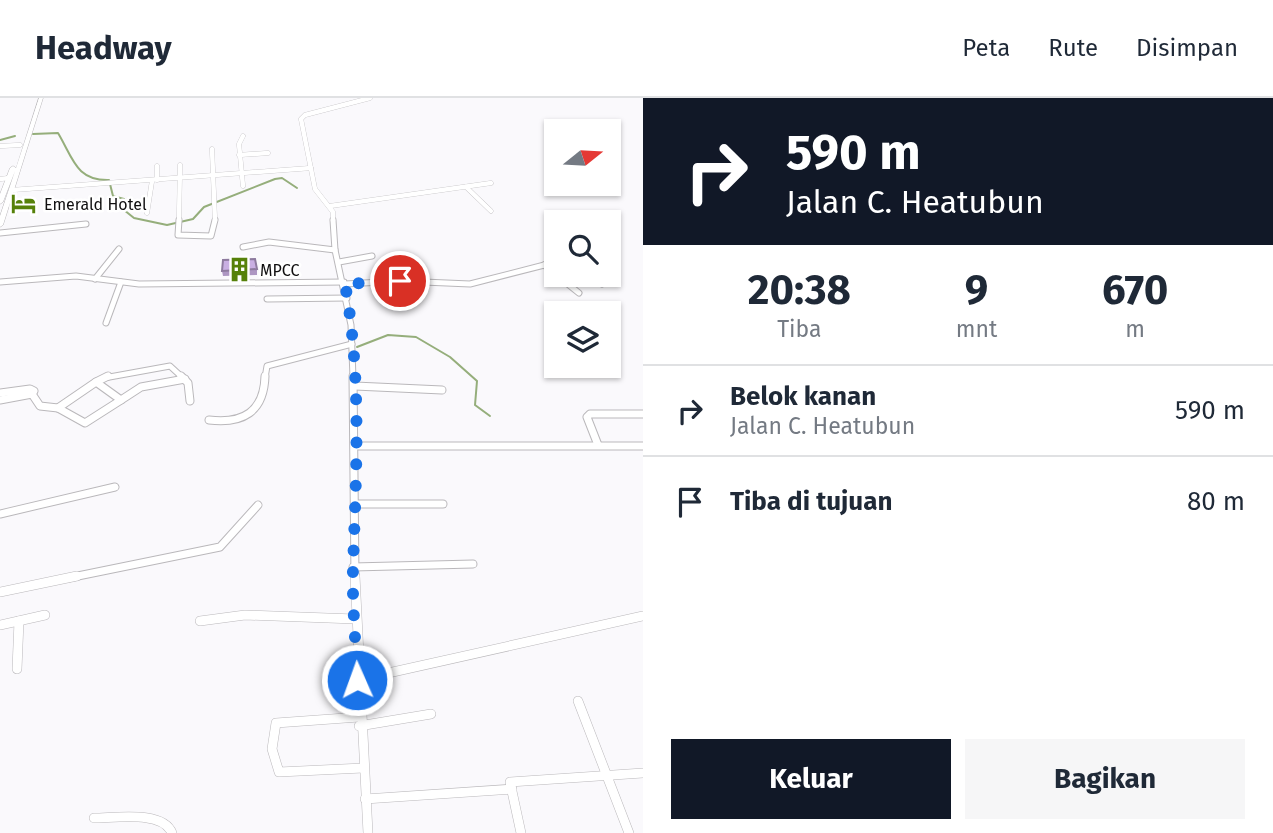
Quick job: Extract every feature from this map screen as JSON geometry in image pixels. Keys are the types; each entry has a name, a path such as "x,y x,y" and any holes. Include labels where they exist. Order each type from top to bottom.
{"main road":[{"path":"0,202 39,98"},
{"path":"0,225 39,98"}],"street":[{"path":"368,833 359,721 353,567 356,446 352,344 345,283 335,250 330,206 315,189 301,118 370,98"},
{"path":"243,136 239,155 243,186"},
{"path":"0,146 20,145"},
{"path":"180,165 182,178 178,235 211,236 215,228 212,149"},
{"path":"239,155 268,153"},
{"path":"147,213 157,166"},
{"path":"12,190 311,168"},
{"path":"0,179 9,178"},
{"path":"330,206 418,191 491,184"},
{"path":"466,187 491,211"},
{"path":"0,233 86,224"},
{"path":"243,247 269,242 335,250"},
{"path":"95,279 119,249"},
{"path":"339,262 372,256"},
{"path":"0,282 76,276 121,282 184,285 400,281 470,284 544,265"},
{"path":"106,323 121,282"},
{"path":"572,287 579,293"},
{"path":"267,299 347,298"},
{"path":"208,420 234,421 257,405 262,399 267,366 352,344"},
{"path":"58,408 105,376 166,366 173,367 185,379 191,390 190,401"},
{"path":"0,394 30,389 34,391 32,394 40,406 58,408 87,423 141,387 185,379"},
{"path":"96,382 121,400"},
{"path":"355,386 442,390"},
{"path":"0,400 32,394"},
{"path":"597,445 587,417 590,414 643,414"},
{"path":"356,446 643,446"},
{"path":"0,514 115,487"},
{"path":"356,504 443,504"},
{"path":"0,592 213,550 226,543 258,505"},
{"path":"353,567 473,564"},
{"path":"0,625 46,615"},
{"path":"201,621 245,615 355,620"},
{"path":"357,680 643,616"},
{"path":"17,669 19,621"},
{"path":"578,701 629,833"},
{"path":"363,768 279,772 274,765 273,729 276,723 359,721 431,714"},
{"path":"521,833 510,782 643,773"},
{"path":"365,799 512,789"},
{"path":"94,818 159,819 169,825 172,833"}],"building":[{"path":"255,259 257,269 222,271 223,260"}],"waterway":[{"path":"33,134 58,133 82,172 89,177 109,180 113,196 124,199 124,210 134,218 167,225 193,219 204,207 275,179 282,178 297,188"},
{"path":"0,140 15,136"},
{"path":"357,347 388,335 416,337 450,357 477,381 475,405 490,416"}],"place":[{"name":"Emerald Hotel","path":"24,204"},
{"name":"MPCC","path":"240,270"}],"route":[{"path":"357,680 353,567 355,389 345,284 400,281"}]}
